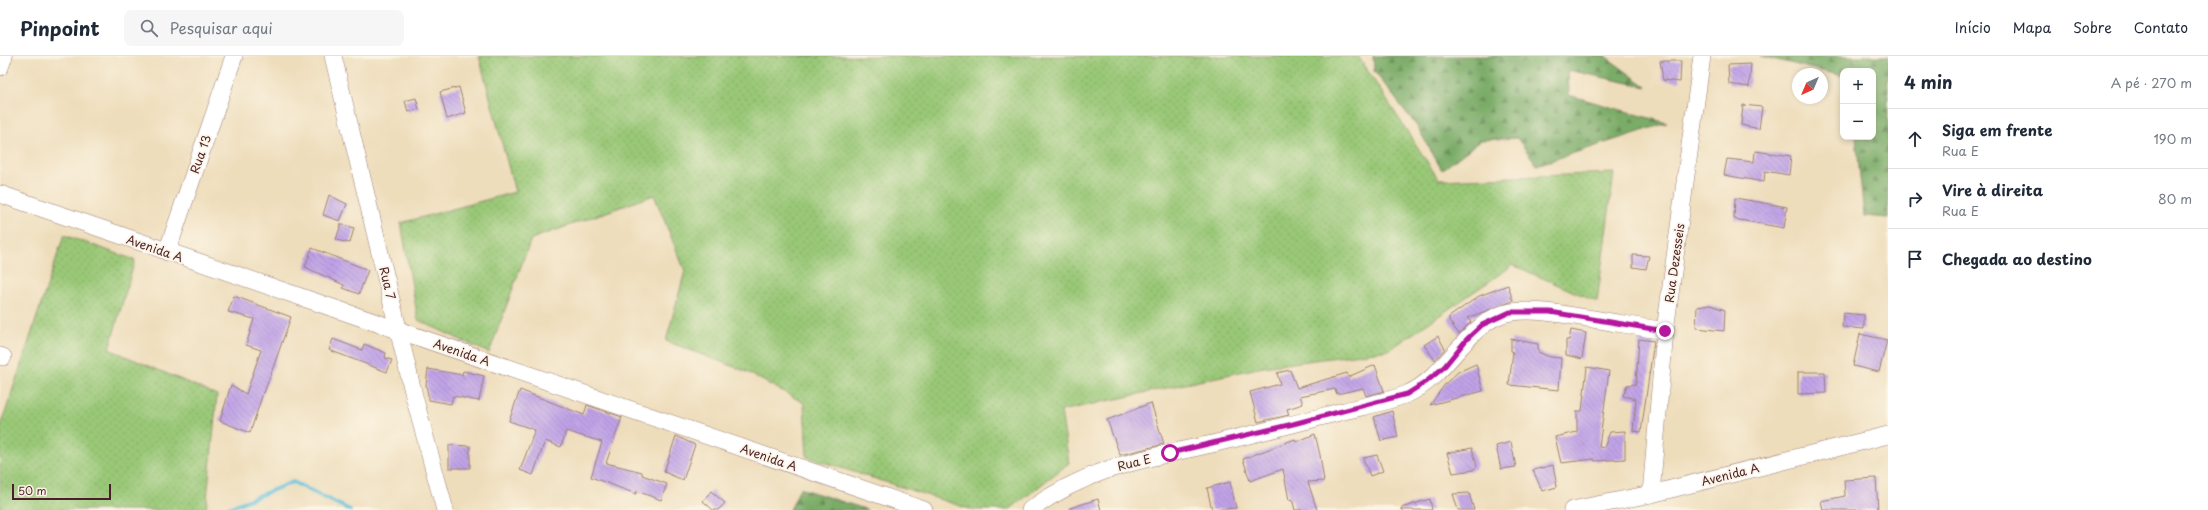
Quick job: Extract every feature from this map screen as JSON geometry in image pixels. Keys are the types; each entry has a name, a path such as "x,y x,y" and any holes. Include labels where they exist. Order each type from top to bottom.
{"street":[{"path":"0,67 4,56"},
{"name":"Rua 13","path":"167,252 234,56"},
{"name":"Rua 7","path":"333,56 416,400 445,510"},
{"name":"Rua Dezesseis","path":"1651,494 1665,331 1702,56"},
{"name":"Avenida A","path":"0,194 924,510"},
{"name":"Rua E","path":"1030,510 1046,498 1087,476 1120,464 1293,424 1407,394 1426,382 1444,367 1467,339 1482,325 1510,312 1550,312 1665,331"},
{"name":"Avenida A","path":"1572,510 1651,494 1888,435"}],"green space":[{"path":"479,56 1358,56 1439,180 1614,173 1597,302 1513,265 1389,350 1263,367 1061,411 1069,463 1009,510 973,510 807,457 804,403 745,371 666,341 685,271 654,195 531,239 489,353 418,320 401,223 515,192"},
{"path":"1373,56 1605,56 1647,87 1568,70 1569,95 1667,123 1537,165 1517,138 1481,140 1442,170 1416,125 1374,71"},
{"path":"1760,56 1888,56 1888,218 1864,216 1856,140 1876,140 1876,68 1840,68 1840,75 1828,72 1828,68 1810,68"},
{"path":"64,235 135,260 109,349 217,395 206,510 0,510 0,428"},
{"path":"800,488 868,510 790,510"}],"building":[{"path":"1660,61 1681,61 1680,82 1663,80"},
{"path":"1751,64 1749,87 1729,84 1728,65"},
{"path":"459,87 466,113 447,119 440,92"},
{"path":"416,98 419,109 408,112 405,101"},
{"path":"1743,105 1762,107 1759,129 1741,125"},
{"path":"1755,151 1791,156 1789,175 1765,171 1764,182 1724,175 1727,159 1754,162"},
{"path":"329,195 347,204 340,221 323,215"},
{"path":"1735,198 1787,207 1784,228 1734,219"},
{"path":"341,224 354,228 350,243 336,240"},
{"path":"312,248 368,270 359,294 343,288 344,285 305,267"},
{"path":"1633,255 1649,256 1646,269 1633,267"},
{"path":"1508,285 1513,301 1467,318 1471,322 1459,334 1449,321 1449,317 1479,296"},
{"path":"234,296 291,317 250,433 220,421 231,385 246,394 261,350 246,345 254,319 228,312"},
{"path":"1710,305 1725,310 1724,331 1696,328 1697,307"},
{"path":"1843,313 1864,315 1864,329 1842,327"},
{"path":"1571,330 1586,333 1582,359 1566,355 1566,340 1569,340"},
{"path":"1860,334 1887,340 1879,372 1853,366"},
{"path":"1438,336 1445,349 1435,360 1424,345"},
{"path":"333,339 362,350 364,344 386,353 385,358 392,360 387,372 329,350"},
{"path":"1511,339 1538,344 1538,352 1550,357 1561,358 1559,390 1509,385 1513,352 1511,351"},
{"path":"1639,339 1654,341 1641,432 1633,431 1636,399 1623,396 1627,385 1636,384"},
{"path":"1476,364 1483,391 1430,405 1446,383 1458,372"},
{"path":"1375,365 1384,391 1366,396 1363,388 1337,394 1335,389 1300,396 1303,404 1287,409 1289,415 1258,422 1250,392 1280,384 1277,373 1290,370 1297,388 1347,373 1348,377"},
{"path":"1587,367 1609,371 1599,447 1604,448 1610,432 1625,431 1625,459 1595,461 1594,459 1561,463 1555,437 1577,432 1577,411 1582,411"},
{"path":"428,369 462,375 463,371 484,376 479,401 453,396 451,404 429,400 426,385"},
{"path":"1798,372 1825,372 1826,393 1798,394"},
{"path":"520,390 584,415 587,405 622,417 606,463 642,472 642,475 667,484 661,500 637,491 636,494 591,477 602,442 566,431 561,447 545,441 533,475 520,470 535,430 509,421"},
{"path":"1151,403 1164,444 1120,455 1107,420"},
{"path":"1392,411 1398,437 1381,441 1374,417"},
{"path":"1315,434 1324,481 1308,482 1317,510 1295,510 1292,499 1289,500 1283,469 1250,481 1243,459 1295,439 1296,442"},
{"path":"676,436 695,445 683,480 664,472"},
{"path":"1511,442 1516,467 1501,469 1496,446"},
{"path":"449,445 470,446 470,468 449,468"},
{"path":"1472,448 1477,466 1473,470 1453,473 1447,453"},
{"path":"1377,455 1383,471 1370,476 1363,458"},
{"path":"1553,465 1557,487 1542,491 1533,470"},
{"path":"1876,478 1878,510 1823,510 1821,501 1845,496 1844,480"},
{"path":"1230,482 1236,508 1212,510 1207,488"},
{"path":"711,491 725,503 718,510 713,510 703,501"},
{"path":"1469,493 1474,510 1458,510 1453,494"},
{"path":"1098,499 1101,510 1070,510 1070,508"},
{"path":"1430,499 1432,510 1402,510 1401,508"}],"waterway":[{"path":"223,510 293,482 350,510"}],"route":[{"path":"1170,453 1293,424 1407,394 1426,382 1444,367 1467,339 1482,325 1510,312 1550,312 1665,331"}]}
